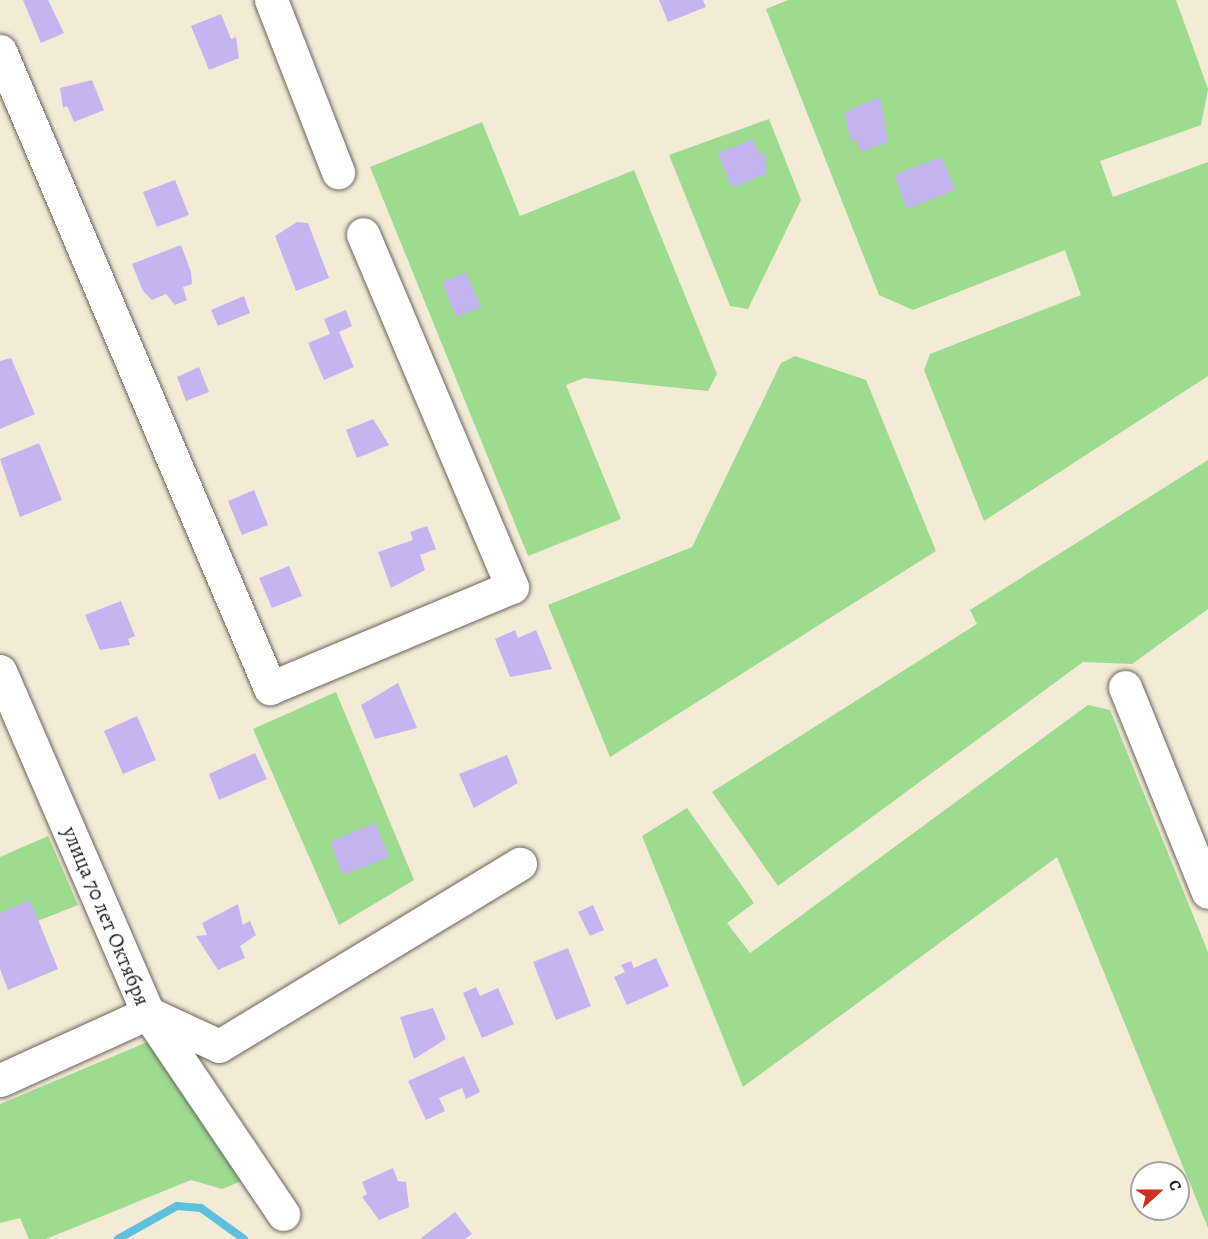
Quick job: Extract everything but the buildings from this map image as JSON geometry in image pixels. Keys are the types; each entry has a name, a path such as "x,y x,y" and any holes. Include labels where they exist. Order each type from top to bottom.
{"street":[{"path":"271,0 338,172"},
{"path":"0,51 270,688 512,587 363,234"},
{"name":"улица 70 лет Октября","path":"0,671 148,1013 0,1080"},
{"path":"1125,687 1208,892"},
{"path":"148,1013 219,1046 520,864"},
{"path":"148,1013 284,1214"}],"green space":[{"path":"788,0 1176,0 1208,89 1201,125 1100,161 1113,197 1208,162 1208,376 984,521 924,370 930,354 1081,295 1065,250 913,310 879,295 766,9"},
{"path":"769,119 801,200 748,309 730,306 669,155"},
{"path":"482,122 520,216 634,170 717,374 708,391 584,378 566,385 621,519 528,556 370,167"},
{"path":"795,356 866,380 936,551 610,757 548,605 692,547 781,363"},
{"path":"1208,460 1208,609 1132,664 1083,662 778,886 712,792 977,624 970,610"},
{"path":"336,692 414,880 339,925 253,729"},
{"path":"1088,705 1110,710 1208,952 1208,1228 1190,1184 1190,1161 1181,1161 1057,857 743,1087 642,836 687,808 754,903 727,923 750,953"},
{"path":"48,836 78,905 0,936 0,857"},
{"path":"183,1027 249,1178 222,1189 191,1180 46,1239 29,1239 20,1218 0,1223 0,1104"}],"waterway":[{"path":"118,1239 177,1206 201,1208 244,1239"}]}
